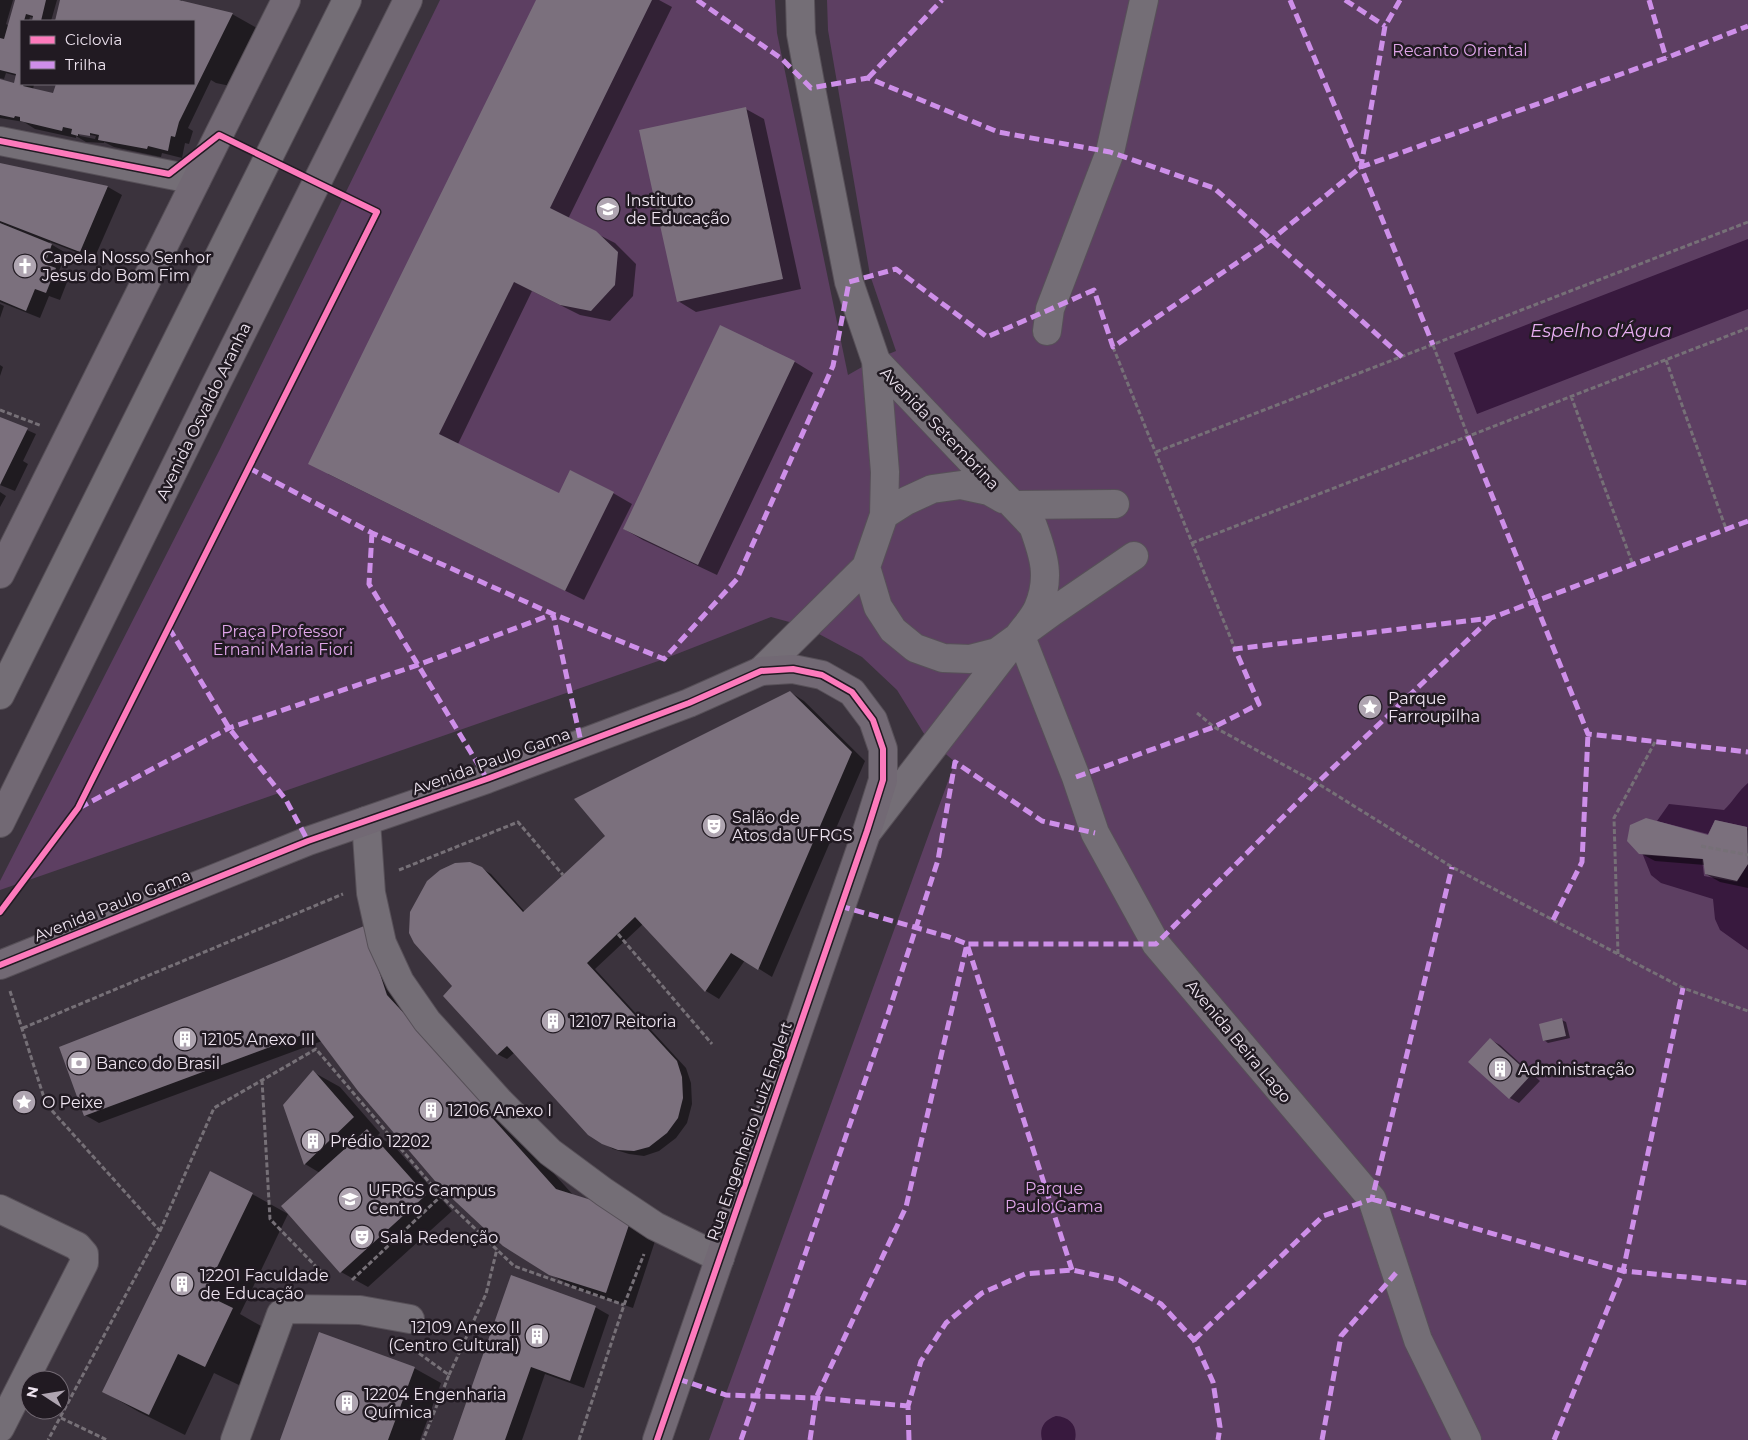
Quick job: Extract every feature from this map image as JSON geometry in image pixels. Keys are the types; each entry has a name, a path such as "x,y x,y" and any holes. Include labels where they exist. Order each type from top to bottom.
{"main road":[{"path":"0,574 286,0"},
{"name":"Avenida Osvaldo Aranha","path":"0,823 217,381 408,0"},
{"name":"Avenida Paulo Gama","path":"0,958 49,945 308,842 487,779 689,703 761,671 793,669 822,675 852,692 873,720 883,749 883,780 867,832"},
{"name":"Rua Engenheiro Luiz Englert","path":"657,1440 867,832"}],"street":[{"path":"0,695 347,0"},
{"name":"Avenida Setembrina","path":"800,0 801,34 850,282 876,361 1033,526 1043,553 1046,581 1037,609 1020,634 867,832"},
{"path":"1046,330 1050,309 1110,152 1144,0"},
{"path":"0,141 196,180"},
{"name":"Avenida Paulo Gama","path":"761,671 866,567 884,515 885,472 876,361"},
{"path":"884,515 906,501 932,489 961,485 989,491 1013,505 1115,504"},
{"path":"1020,634 1134,556"},
{"name":"Avenida Setembrina","path":"866,567 878,607 893,630 915,648 943,658 970,659 997,652 1020,634"},
{"name":"Avenida Beira Lago","path":"1020,634 1076,777 1095,833 1156,944 1372,1199 1418,1340 1467,1440"},
{"path":"366,821 370,882 382,943 400,982 428,1021 500,1102 550,1152 604,1192 655,1226 720,1258"},
{"path":"0,1209 78,1246 84,1254 84,1263 0,1428"},
{"path":"235,1440 281,1314 287,1309 360,1310 410,1319"}],"path":[{"path":"1156,452 1748,222"},
{"path":"1192,543 1748,328"},
{"path":"1432,345 1468,436"},
{"path":"1114,348 1235,649"},
{"path":"1666,360 1726,529"},
{"path":"1571,396 1633,565"},
{"path":"0,410 30,422"},
{"path":"1197,713 1214,727 1317,783 1452,868 1683,988 1748,1011"},
{"path":"1618,954 1614,818 1655,742"},
{"path":"23,1028 518,822 563,875"},
{"path":"1701,846 1748,855"},
{"path":"618,934 712,1044"},
{"path":"0,958 46,1104 160,1232"},
{"path":"70,1401 160,1232 214,1108 316,1049 441,1196 514,1266 624,1305"},
{"path":"262,1080 270,1219 340,1292 360,1310"},
{"path":"340,1292 441,1196"},
{"path":"579,1440 624,1305 655,1226"},
{"path":"423,1440 449,1375 486,1294 497,1249"},
{"path":"412,1348 449,1375"},
{"path":"48,1440 60,1420"},
{"path":"65,1420 107,1440"}],"green space":[{"name":"Parque Farroupilha","path":"440,0 775,0 777,33 848,375 876,359 896,351 870,275 828,30 827,0 1748,0 1748,1440 709,1440 955,762 926,737 897,690 862,657 804,626 771,617 664,659 0,890 0,881 219,451"}],"water":[{"name":"Espelho d'Água","path":"1748,239 1748,309 1477,414 1454,353"},
{"path":"1748,783 1748,831 1747,827 1715,820 1708,834 1657,821 1669,804 1724,810"},
{"path":"1643,855 1702,859 1704,876 1737,882 1748,864 1748,950 1720,930 1715,919 1713,899 1661,883 1651,875"},
{"path":"1056,1416 1065,1418 1072,1423 1076,1435 1075,1440 1042,1440 1041,1432 1043,1425"}],"building":[{"path":"15,0 46,0 41,20 32,20 33,16 26,14 24,20 20,20 20,85 53,93 56,85 195,85 195,20 55,20 60,0 179,0 233,13 179,122 175,137 171,136 168,151 148,146 147,149 98,140 99,135 90,133 90,136 78,134 78,136 71,134 72,129 63,127 62,131 20,121 20,117 15,116 14,118 0,115 0,79 14,83 16,74 0,70 0,38 4,39"},
{"path":"536,0 652,0 550,208 596,231 618,252 615,285 591,311 560,305 514,282 439,434 559,493 570,470 614,492 565,591 308,464"},
{"path":"746,107 783,279 677,302 639,130"},
{"path":"0,163 108,186 80,252 0,221"},
{"name":"Capela Nosso Senhor Jesus do Bom Fim","path":"0,223 52,244 45,264 56,268 46,293 35,289 26,311 0,300"},
{"path":"720,325 795,361 698,565 623,529"},
{"path":"0,417 28,428 0,485"},
{"path":"790,691 852,752 758,970 731,953 705,992 635,917 587,963 677,1061 682,1077 683,1098 678,1118 667,1133 649,1147 634,1151 618,1150 602,1144 588,1135 507,1046 497,1055 443,996 452,986 414,943 409,933 410,912 427,881 440,870 455,863 470,862 482,867 523,912 605,836 574,799"},
{"path":"1646,818 1708,835 1715,820 1747,827 1748,864 1737,881 1705,874 1703,859 1639,854 1627,841 1630,825"},
{"name":"12106 Anexo I","path":"364,926 387,995 486,1102 487,1112 556,1189 633,1213 606,1293 549,1275 503,1246 441,1188 358,1091 313,1031 84,1116 59,1047"},
{"path":"1562,1018 1566,1036 1543,1041 1539,1024"},
{"name":"Administração","path":"1490,1038 1531,1075 1509,1099 1468,1062"},
{"name":"Prédio 12202","path":"313,1070 354,1117 304,1165 283,1105"},
{"path":"367,1129 426,1195 340,1273 281,1206"},
{"name":"12201 Faculdade de Educação","path":"210,1171 253,1193 204,1294 233,1308 205,1367 178,1354 149,1415 102,1392"},
{"name":"12109 Anexo II (Centro Cultural)","path":"511,1275 596,1306 570,1381 531,1367 505,1440 453,1440"},
{"name":"12204 Engenharia Química","path":"319,1332 415,1367 388,1440 280,1440"}],"marked path":[{"path":"697,0 782,59 811,88 868,78 998,132 1110,152 1214,188 1402,357"},
{"path":"868,78 942,0"},
{"path":"1290,0 1360,166"},
{"path":"1345,0 1385,26"},
{"path":"1400,0 1385,26 1361,167 1433,345"},
{"path":"1649,0 1666,58"},
{"path":"249,468 372,533 553,614 664,659 737,579 833,366 849,282 896,269 987,337 1094,290 1113,347 1272,239 1361,167 1666,58 1748,26"},
{"path":"1468,436 1588,734 1748,752"},
{"path":"1076,777 1214,727 1259,704 1235,649 1491,618 1748,521"},
{"path":"372,533 369,584 487,779"},
{"path":"79,808 229,728 418,665 553,614 581,742"},
{"path":"810,1440 816,1398 906,1207 967,944 1156,944 1317,783 1491,618"},
{"path":"169,628 229,728 286,800 308,841"},
{"path":"1553,920 1582,862 1588,734"},
{"path":"741,1440 888,1014 938,860 955,762 1042,821 1095,833"},
{"path":"1194,1340 1323,1216 1372,1199 1452,867"},
{"path":"840,906 949,937 967,944 1072,1270"},
{"path":"1554,1440 1623,1271 1683,988"},
{"path":"1372,1199 1623,1271 1748,1283"},
{"path":"909,1440 908,1406 921,1361 946,1323 982,1293 1025,1274 1072,1270 1119,1280 1161,1304 1194,1340 1213,1382 1220,1427 1218,1440"},
{"path":"1322,1440 1341,1336 1396,1273"},
{"path":"678,1379 726,1395 816,1398 908,1406"}],"cycle path":[{"path":"0,141 169,174 219,135 377,212 78,808 0,912"},
{"path":"0,965 308,841 487,779 689,703 761,671 793,669 822,675 852,692 873,720 883,749 883,780 657,1440"}],"place":[{"name":"Instituto de Educação","path":"608,209"},
{"name":"Capela Nosso Senhor Jesus do Bom Fim","path":"25,266"},
{"name":"Parque Farroupilha","path":"1370,707"},
{"name":"Salão de Atos da UFRGS","path":"714,826"},
{"name":"12107 Reitoria","path":"553,1021"},
{"name":"12105 Anexo III","path":"185,1039"},
{"name":"Banco do Brasil","path":"79,1063"},
{"name":"Administração","path":"1500,1069"},
{"name":"O Peixe","path":"24,1102"},
{"name":"12106 Anexo I","path":"431,1110"},
{"name":"Prédio 12202","path":"313,1141"},
{"name":"UFRGS Campus Centro","path":"350,1199"},
{"name":"Sala Redenção","path":"362,1237"},
{"name":"12201 Faculdade de Educação","path":"182,1284"},
{"name":"12109 Anexo II (Centro Cultural)","path":"537,1336"},
{"name":"12204 Engenharia Química","path":"347,1403"}],"park label":[{"name":"Recanto Oriental","path":"1460,50"},
{"name":"Praça Professor Ernani Maria Fiori","path":"283,640"},
{"name":"Parque Paulo Gama","path":"1054,1197"}]}
